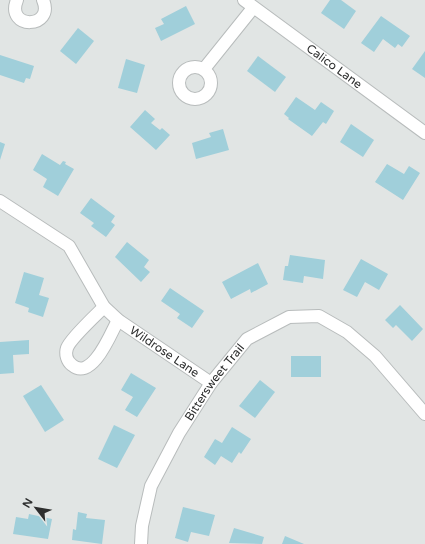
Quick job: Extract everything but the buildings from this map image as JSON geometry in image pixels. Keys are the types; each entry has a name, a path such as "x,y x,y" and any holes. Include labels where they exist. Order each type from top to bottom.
{"street":[{"path":"17,0 15,6 17,16 29,23 42,17 45,8 43,0"},
{"path":"204,69 248,4"},
{"name":"Calico Lane","path":"248,4 425,133"},
{"name":"Wildrose Lane","path":"0,201 69,246 104,307 118,320 211,383"},
{"name":"Wildrose Lane","path":"104,307 69,344 67,354 70,364 80,368 90,366 94,363 118,320"},
{"name":"Bittersweet Trail","path":"141,544 142,526 151,486 179,433 211,383 247,339 289,317 319,316 347,332 375,356 425,414"}]}
